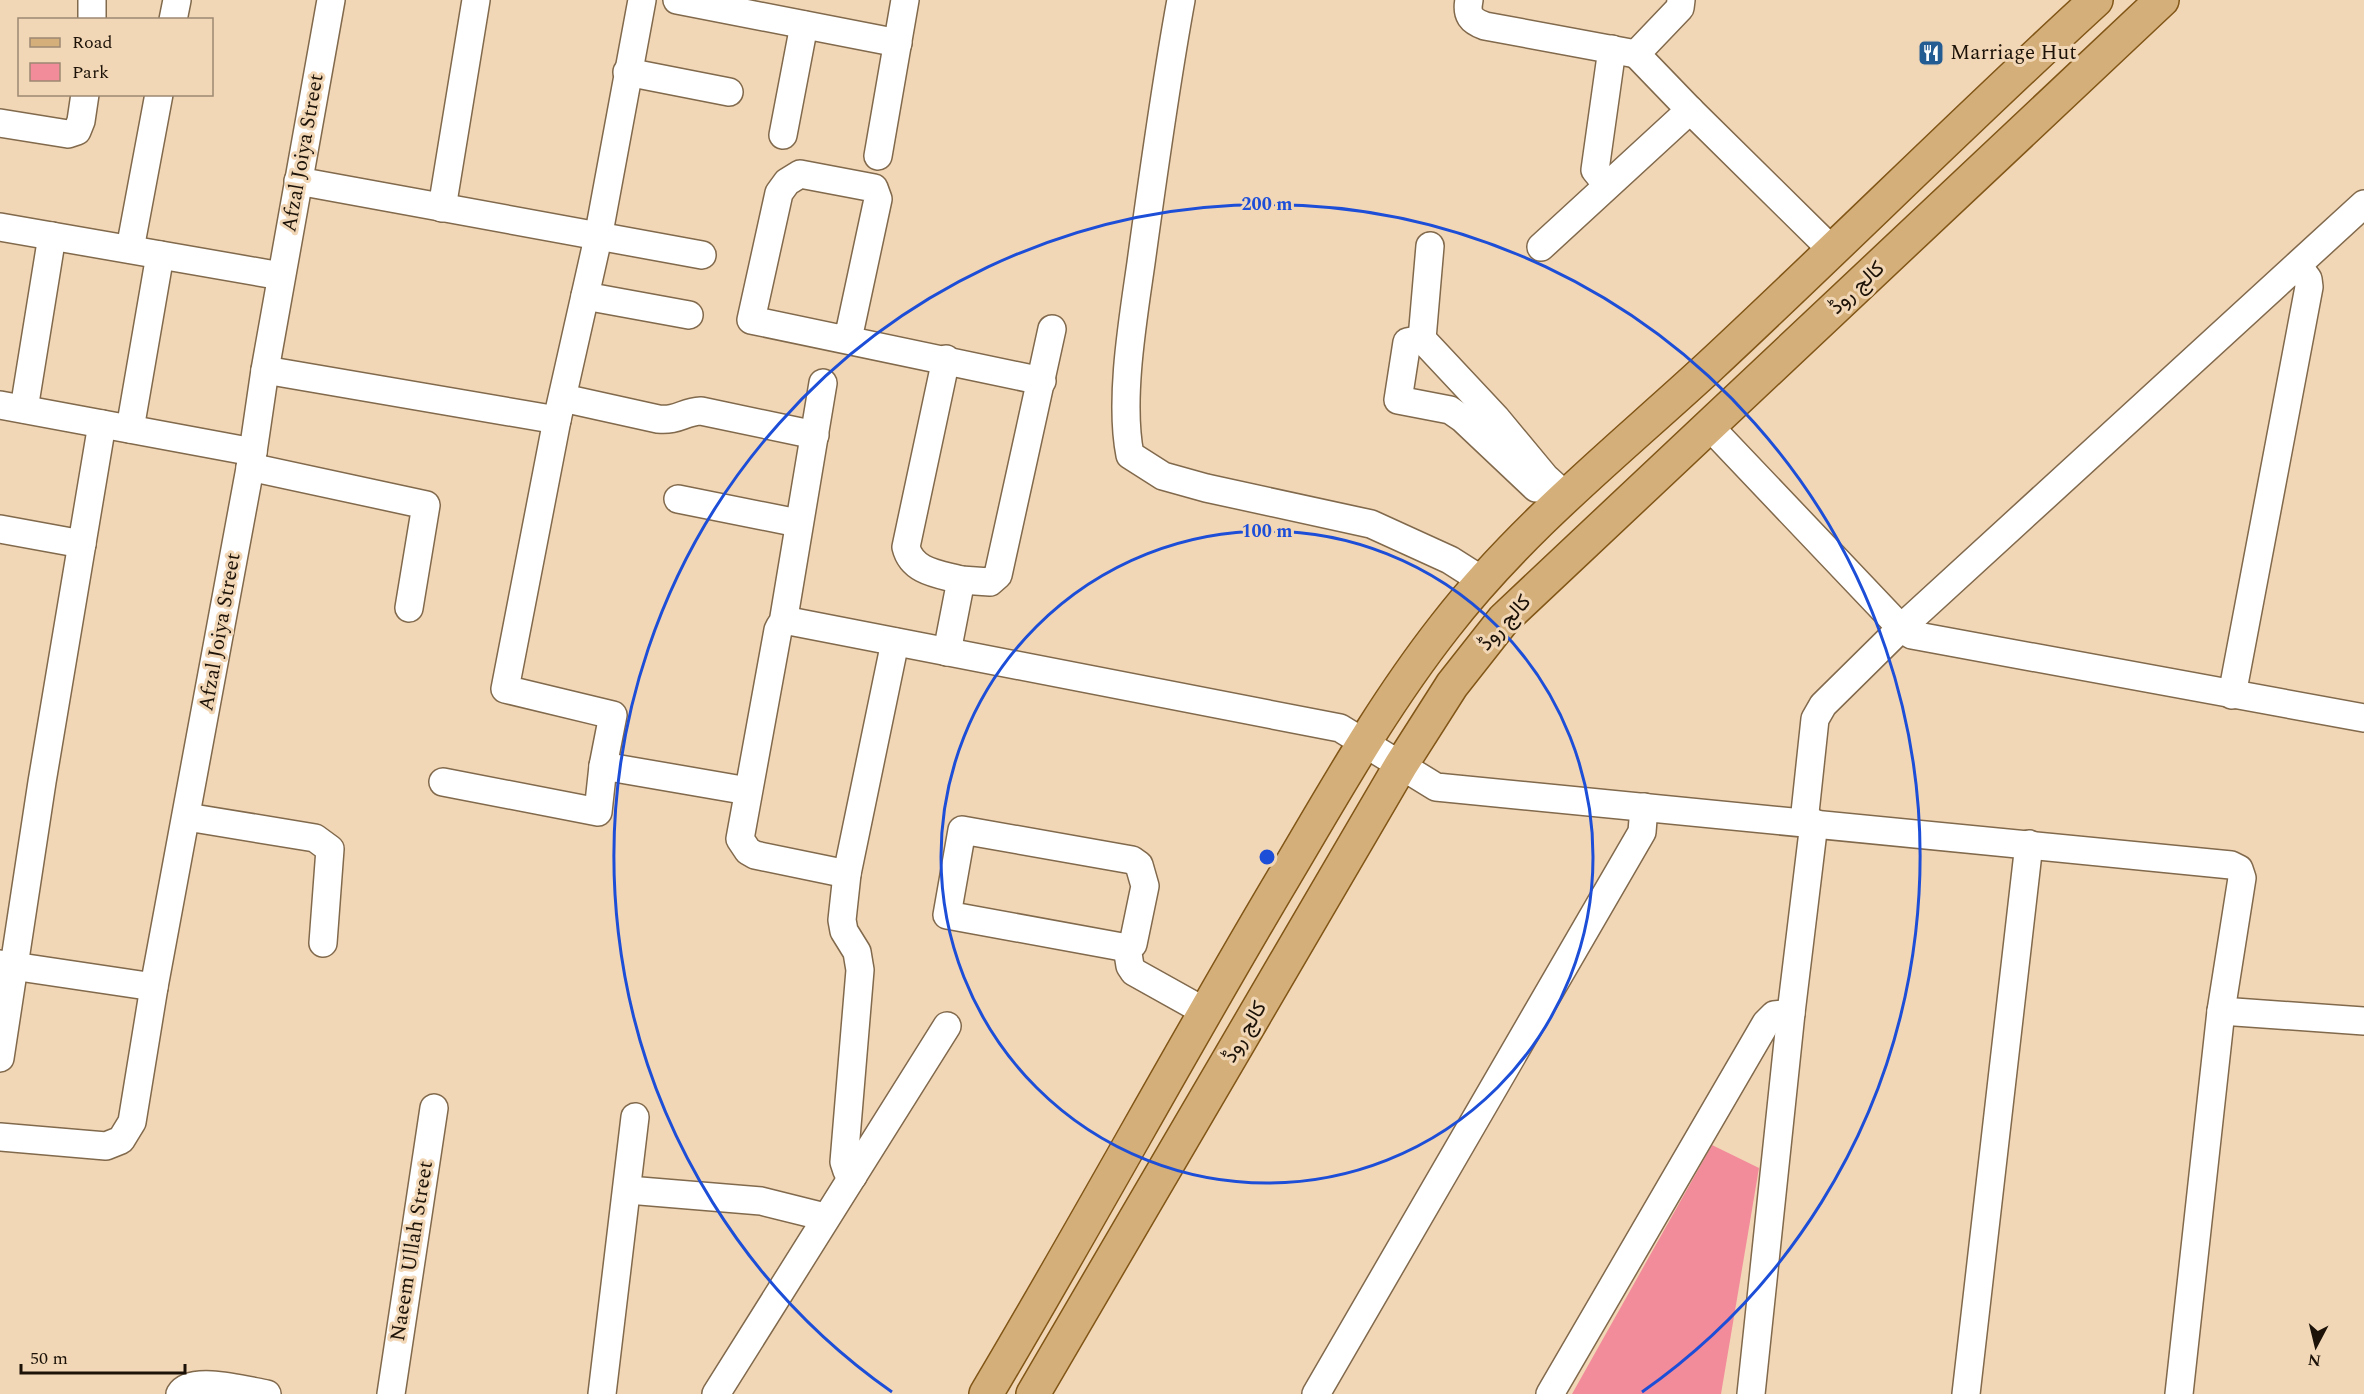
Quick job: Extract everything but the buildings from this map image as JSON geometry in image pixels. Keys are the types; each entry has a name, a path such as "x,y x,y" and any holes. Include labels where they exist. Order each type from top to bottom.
{"main road":[{"name":"کالج روڈ","path":"986,1394 1041,1302 1204,1011 1363,742 1431,644 1483,581 1561,502 1709,367 2096,0"},
{"name":"کالج روڈ","path":"1033,1394 1401,765 1452,685 1504,619 2162,0"},
{"path":"1709,367 1739,400"}],"street":[{"path":"92,0 92,18"},
{"path":"173,18 177,0"},
{"name":"Afzal Joiya Street","path":"0,1137 106,1146 121,1140 132,1122 154,987 187,817 331,0"},
{"path":"442,208 476,0"},
{"path":"443,782 598,812 603,766 613,715 505,688 560,409 598,238 642,0"},
{"path":"677,0 795,16 898,43"},
{"path":"878,156 905,0"},
{"path":"1181,0 1164,92 1131,336 1126,434 1130,455 1163,476 1206,488 1371,524 1450,560 1483,581"},
{"path":"1469,0 1467,10 1470,19 1485,26 1624,51 1690,110 1833,250"},
{"path":"1607,185 1595,170 1624,51 1683,3"},
{"path":"783,135 795,16"},
{"path":"627,72 729,92"},
{"path":"0,123 69,134 77,131 85,96"},
{"path":"130,249 159,96"},
{"path":"1541,247 1690,110"},
{"path":"848,339 878,199 874,188 800,174 787,182 779,194 752,320 1042,381"},
{"path":"298,182 702,255"},
{"path":"1751,1394 1791,1013 1809,822 1815,719 1823,705 1900,628 2299,267 2364,204"},
{"path":"0,228 281,276"},
{"path":"52,236 12,407 130,429 426,505 409,608"},
{"path":"1430,246 1422,339 1496,417 1545,477 1561,502"},
{"path":"130,429 160,255"},
{"path":"2232,694 2308,287 2305,273 2299,267"},
{"path":"585,296 688,315"},
{"path":"946,359 906,547 909,559 920,568 961,580 990,582 998,575 1052,329"},
{"path":"1422,339 1407,342 1398,400 1450,410 1463,418 1561,502"},
{"path":"265,370 560,409 673,421 690,412 701,411 815,435"},
{"path":"823,383 783,623 778,630 740,839 748,851 847,874"},
{"path":"0,1058 7,965 102,424"},
{"path":"1710,427 1900,628 1923,639 2364,718"},
{"path":"678,499 798,523"},
{"path":"0,530 82,544"},
{"path":"947,652 961,580"},
{"path":"783,623 798,621 895,642 1340,728 1436,787 2029,844 2231,866 2239,869 2242,878 2221,1011 2179,1394"},
{"path":"853,1176 847,1171 844,1162 860,970 857,952 844,931 842,920 847,874 895,642"},
{"path":"603,766 748,791"},
{"path":"1316,1394 1642,832 1644,807"},
{"path":"187,817 315,838 330,849 323,943"},
{"path":"962,830 1132,860 1139,865 1145,886 1135,940 1128,947 947,915 962,830"},
{"path":"1966,1394 2029,844"},
{"path":"1128,947 1130,966 1134,972 1204,1011"},
{"path":"7,965 154,987"},
{"path":"2221,1011 2364,1021"},
{"path":"1550,1394 1766,1023 1774,1015 1791,1013"},
{"path":"716,1394 947,1026"},
{"name":"Naeem Ullah Street","path":"391,1394 434,1108"},
{"path":"602,1394 635,1117"},
{"path":"628,1190 761,1201 825,1217"},
{"path":"180,1394 183,1390 198,1383 267,1394"}],"green space":[{"path":"1712,1145 1759,1168 1721,1394 1572,1394"}],"place":[{"name":"Marriage Hut","path":"1931,53"}]}
